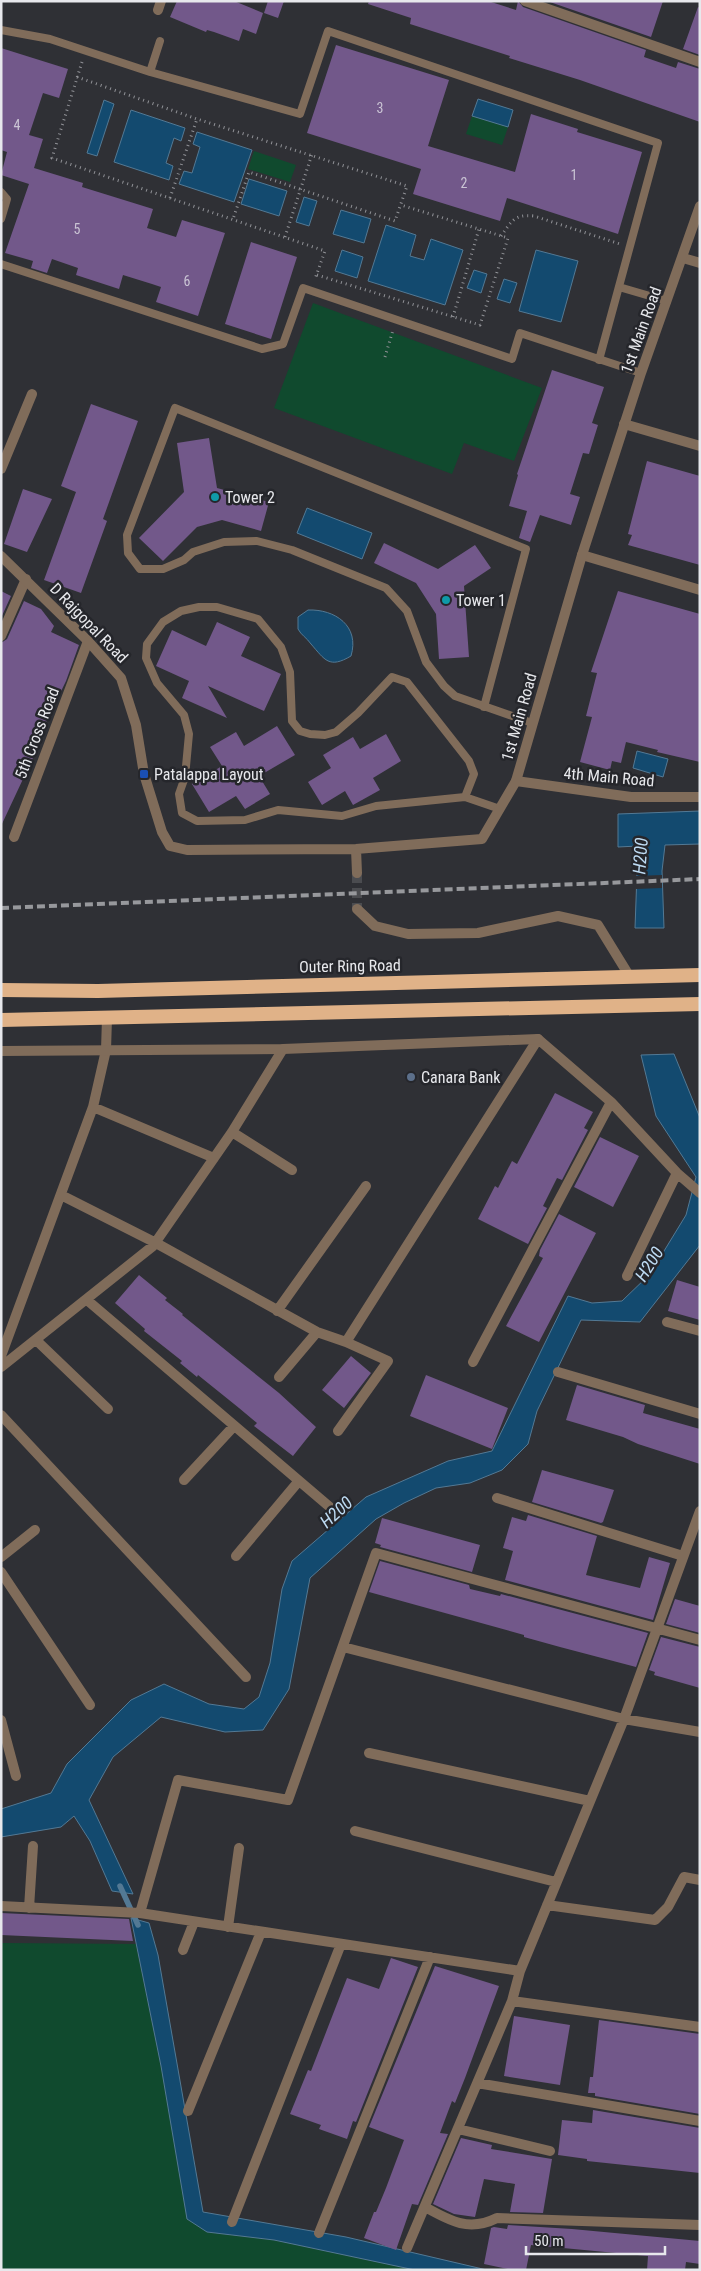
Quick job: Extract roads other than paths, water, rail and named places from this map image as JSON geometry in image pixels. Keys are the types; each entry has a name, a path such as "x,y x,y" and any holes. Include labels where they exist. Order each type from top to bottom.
{"highway":[{"name":"Outer Ring Road","path":"1,990 98,991 700,975"},
{"path":"1,1020 700,1004"}],"street":[{"path":"525,1 700,62"},
{"name":"1st Main Road","path":"140,753 144,774 162,832 170,846 187,850 356,849 482,839 516,781 582,555 641,373 700,206"},
{"path":"683,258 700,263"},
{"path":"1,469 32,394"},
{"path":"624,424 700,446"},
{"path":"582,555 700,590"},
{"name":"D Rajgopal Road","path":"1,556 88,641 121,678 136,725 140,753"},
{"path":"1,636 26,579"},
{"name":"5th Cross Road","path":"14,836 88,641"},
{"name":"4th Main Road","path":"516,781 632,797 700,797"},
{"path":"356,849 357,873"},
{"path":"357,908 375,926 408,934 478,933 558,916 598,925 630,977"},
{"path":"1,1356 93,1107 106,1050 107,1018"},
{"path":"1,1050 283,1049 538,1039 611,1102 677,1173 700,1193"},
{"path":"346,1342 538,1039"},
{"path":"1,1367 156,1243 232,1132 283,1049"},
{"path":"473,1362 611,1102"},
{"path":"93,1107 214,1158"},
{"path":"232,1132 292,1170"},
{"path":"627,1276 677,1173"},
{"path":"278,1311 366,1186"},
{"path":"61,1195 156,1243 317,1332 346,1342 388,1361 338,1431"},
{"path":"87,1300 298,1482 338,1514"},
{"path":"668,1322 700,1331"},
{"path":"279,1376 317,1332"},
{"path":"36,1340 108,1409"},
{"path":"558,1372 700,1414"},
{"path":"1,1415 246,1677"},
{"path":"184,1480 234,1426"},
{"path":"236,1556 298,1482"},
{"path":"497,1498 683,1556"},
{"path":"407,2248 512,2001 520,1971 624,1719 700,1511"},
{"path":"1,1557 35,1530"},
{"path":"140,1914 178,1780 288,1800 376,1553 700,1640"},
{"path":"1,1572 90,1705"},
{"path":"343,1647 624,1719 700,1732"},
{"path":"1,1720 16,1776"},
{"path":"369,1754 590,1801"},
{"path":"355,1831 556,1882"},
{"path":"29,1908 33,1846"},
{"path":"228,1927 238,1848"},
{"path":"547,1905 655,1920 668,1906 684,1877 700,1880"},
{"path":"1,1906 140,1914 520,1971"},
{"path":"183,1950 194,1922"},
{"path":"188,2111 261,1932"},
{"path":"232,2222 341,1944"},
{"path":"319,2233 430,1957"},
{"path":"512,2001 700,2027"},
{"path":"477,2083 700,2121"},
{"path":"458,2129 550,2151"},
{"path":"425,2207 448,2220 473,2225 483,2225 497,2218 700,2225"}],"lane":[{"path":"1,30 50,39 150,72 300,114 328,32 658,143 599,360"},
{"path":"150,72 160,41"},
{"path":"1,192 7,199 1,219"},
{"path":"1,264 262,349 283,344 303,288 512,359 520,333 641,373"},
{"path":"619,286 667,301"},
{"path":"484,707 526,549 174,408 127,535 128,553 140,569 163,569 174,566 200,549 240,540 275,544 300,553 386,588 394,595 410,616 420,648 434,675 455,696 484,707 532,723"},
{"path":"465,797 474,774 469,761 407,682 392,677 358,713 336,732 325,735 310,734 300,730 292,721 290,672 280,647 258,620 217,607 199,607 181,611 162,622 147,644 146,658 157,683 184,714 189,734 185,777 179,794 182,813 197,821 245,820 278,810 342,816 376,806 465,797 500,808"}],"water":[{"path":"478,99 513,110 508,127 472,116"},
{"path":"104,100 114,104 97,156 87,153"},
{"path":"131,110 185,128 181,141 174,138 166,163 173,166 169,180 114,162"},
{"path":"197,132 252,150 234,202 179,184 184,171 192,173 200,147 193,144"},
{"path":"249,179 287,191 279,216 241,204"},
{"path":"304,197 317,201 309,226 296,222"},
{"path":"341,210 371,219 364,243 333,234"},
{"path":"386,225 416,235 410,256 424,260 431,239 463,250 445,305 368,281"},
{"path":"342,250 363,257 357,278 335,271"},
{"path":"536,250 578,261 561,322 519,311"},
{"path":"474,270 487,274 481,293 467,288"},
{"path":"504,279 517,283 510,303 497,299"},
{"path":"307,508 372,533 362,559 297,533"},
{"path":"308,610 318,610 336,616 343,621 352,636 351,656 344,660 332,662 320,654 298,629 298,617"},
{"path":"637,751 668,759 663,777 633,768"},
{"name":"H200","path":"700,811 700,844 665,845 662,871 664,928 635,928 638,846 618,847 618,814"},
{"path":"674,1054 700,1118 700,1245 640,1322 581,1320 537,1411 528,1444 502,1470 470,1483 436,1488 404,1503 376,1519 310,1578 289,1689 263,1730 225,1732 161,1717 113,1757 89,1800 133,1894 112,1891 90,1841 74,1816 61,1827 1,1837 1,1809 51,1793 67,1764 131,1700 164,1684 209,1704 244,1709 259,1697 270,1663 282,1589 292,1561 366,1497 448,1461 492,1451 568,1296 592,1303 622,1301 650,1274 686,1215 696,1177 656,1116 641,1055"},
{"path":"131,1918 149,1923 158,1955 203,2212 346,2237 487,2270 415,2270 274,2240 207,2232 187,2219 161,2066"}],"waterway":[{"path":"120,1886 138,1925"}],"tunnel":[{"path":"357,873 357,909"}],"railway":[{"path":"1,908 700,879"}],"place":[{"name":"Tower 2","path":"215,497"},
{"name":"Tower 1","path":"446,600"},
{"name":"Patalappa Layout","path":"144,774"},
{"name":"Canara Bank","path":"411,1077"}]}
